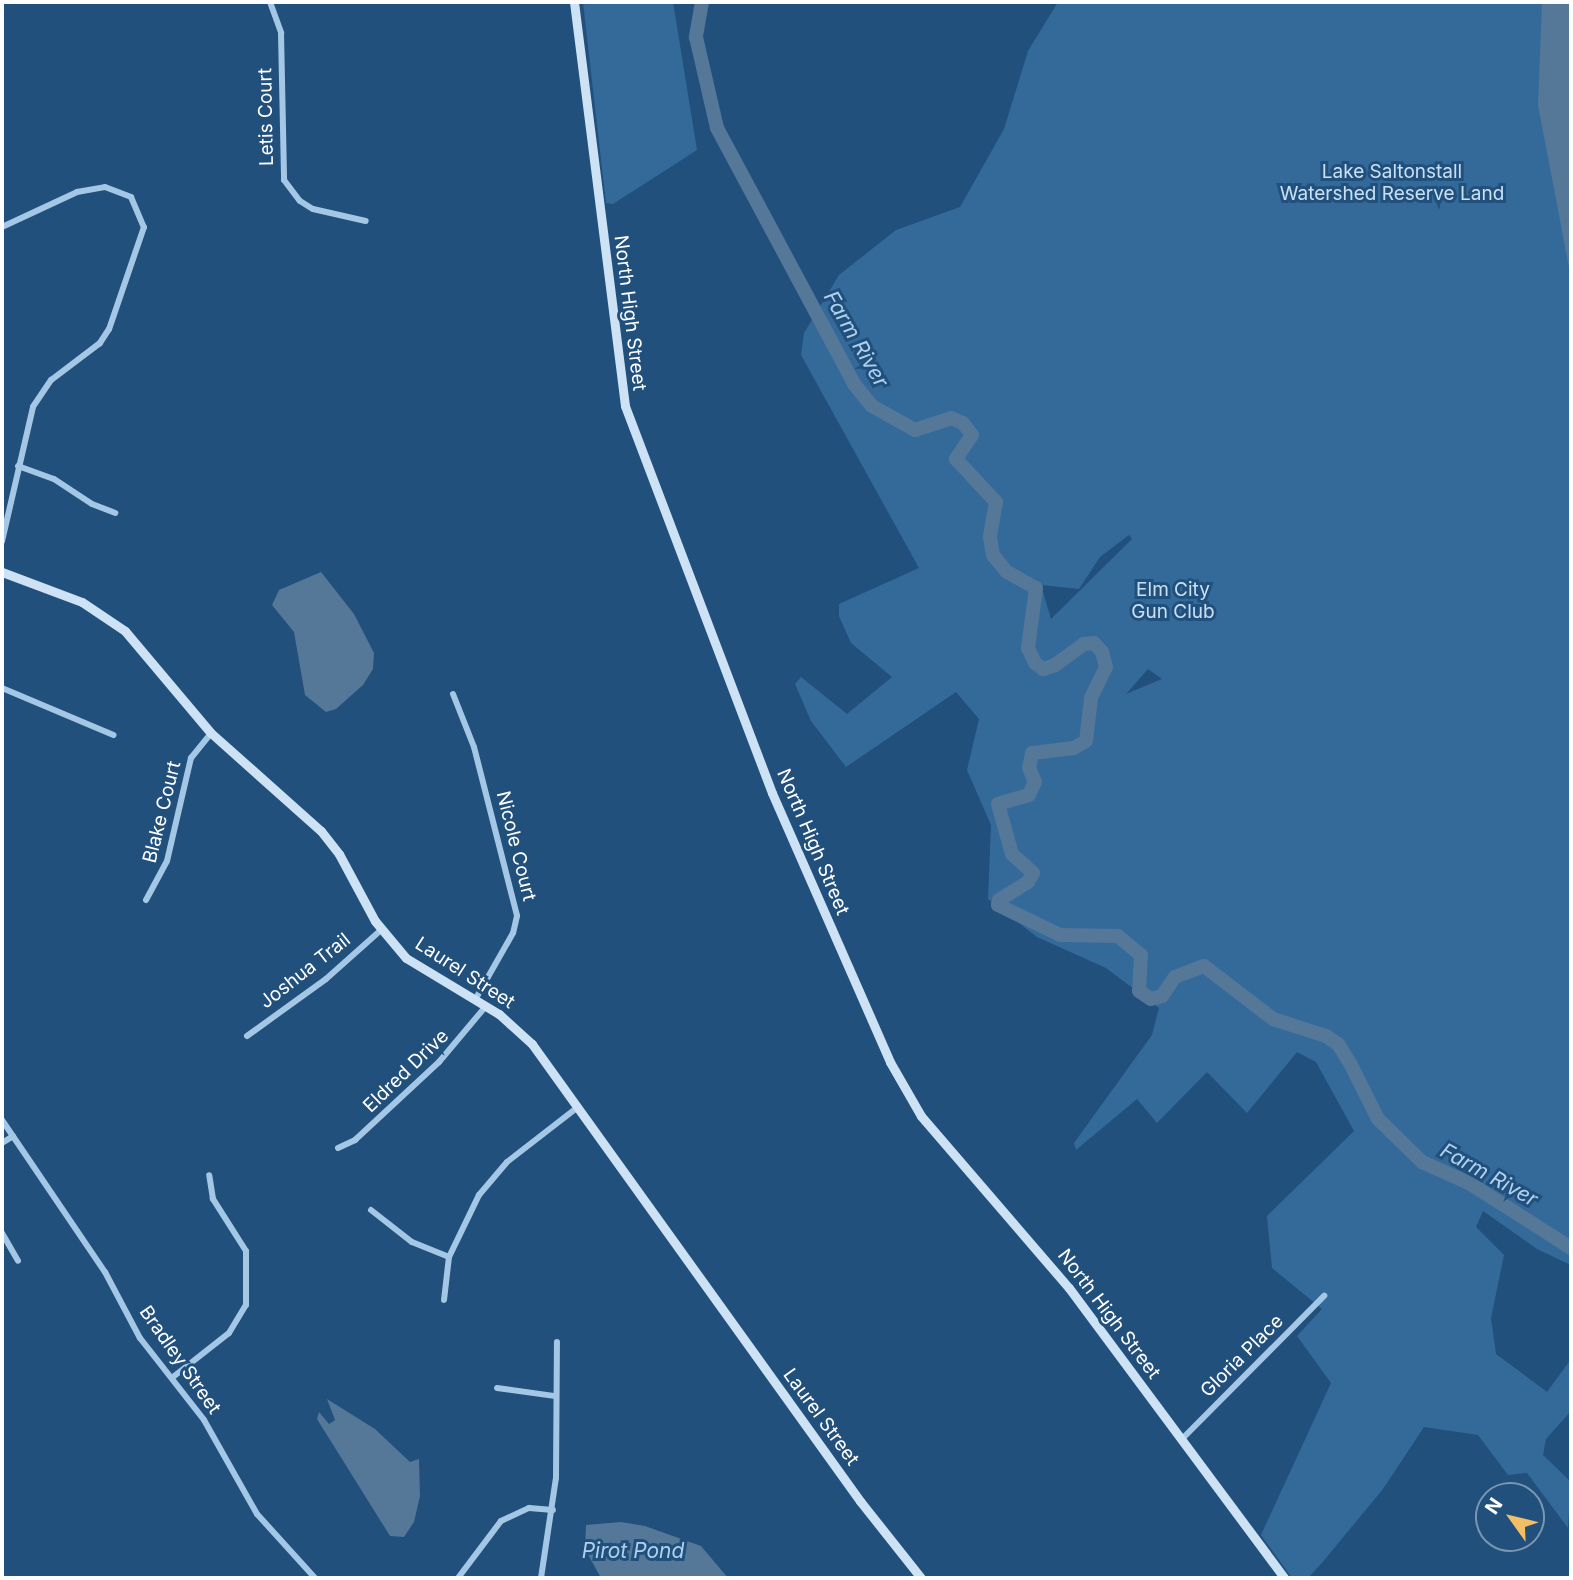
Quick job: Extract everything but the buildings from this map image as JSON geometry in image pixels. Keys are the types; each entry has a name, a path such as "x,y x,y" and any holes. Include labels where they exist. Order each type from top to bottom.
{"main road":[{"name":"North High Street","path":"574,2 625,406 772,793 912,1105 1040,1251 1284,1578"},
{"name":"Laurel Street","path":"2,572 82,602 116,624 211,733 321,831 381,930 416,966 486,1006 532,1044 860,1501 921,1578"}],"street":[{"name":"Letis Court","path":"270,2 281,33 284,180 300,201 313,209 366,221"},
{"path":"2,228 97,187 127,194 139,209 144,227 109,329 100,343 61,370 41,392 29,417 2,541"},
{"path":"18,466 54,479 92,504 115,513"},
{"path":"2,688 113,735"},
{"name":"Nicole Court","path":"453,694 474,747 517,916 513,933 475,1000"},
{"name":"Blake Court","path":"146,900 167,861 191,758 211,733"},
{"name":"Joshua Trail","path":"247,1036 326,979 381,930"},
{"name":"Eldred Drive","path":"338,1149 372,1125 439,1062 486,1006"},
{"path":"444,1300 449,1257 462,1224 495,1174 578,1107"},
{"name":"Bradley Street","path":"2,1120 105,1272 140,1338 204,1420 263,1524 315,1578"},
{"path":"2,1143 13,1136"},
{"path":"173,1377 229,1333 246,1305 246,1251 213,1199 209,1175"},
{"path":"371,1210 412,1242 449,1257"},
{"path":"2,1233 18,1261"},
{"name":"Gloria Place","path":"1182,1439 1324,1296"},
{"path":"541,1578 553,1510 557,1342"},
{"path":"497,1388 555,1396"},
{"path":"458,1578 501,1521 529,1508 553,1510"}],"green space":[{"path":"583,2 673,2 697,150 613,204 606,203"},
{"path":"1058,2 1571,2 1571,1265 1537,1249 1483,1211 1476,1227 1504,1255 1491,1318 1496,1354 1547,1392 1571,1359 1571,1411 1546,1439 1543,1455 1571,1482 1568,1528 1545,1497 1545,1482 1534,1482 1527,1473 1508,1475 1478,1435 1424,1427 1383,1489 1321,1564 1308,1578 1292,1578 1261,1535 1331,1383 1297,1336 1322,1309 1272,1268 1267,1216 1354,1131 1316,1062 1297,1052 1247,1113 1207,1072 1157,1123 1137,1099 1076,1150 1074,1143 1152,1035 1159,1008 1106,968 1037,937 988,899 991,825 967,770 979,719 956,692 846,767 811,721 795,684 801,677 847,714 892,677 851,643 839,616 839,604 919,568 801,355 804,333 839,275 896,230 960,207 1004,129 1028,51","holes":["1129,535 1132,539 1051,619 1041,585 1079,589 1100,557","1148,669 1162,679 1126,694"]}],"water":[{"path":"1542,2 1571,2 1571,278 1538,105"},
{"path":"321,572 354,614 374,653 373,669 363,685 336,709 326,712 305,695 294,632 272,605 279,590"},
{"path":"327,1399 375,1429 410,1462 419,1459 420,1496 414,1522 404,1537 390,1536 317,1419 319,1412 329,1424 335,1420"},
{"name":"Pirot Pond","path":"621,1522 645,1526 701,1546 728,1578 601,1578 585,1549 586,1525"}],"waterway":[{"name":"Farm River","path":"702,2 696,37 717,128 854,384 872,406 915,430 951,418 963,423 972,435 956,459 996,502 990,537 993,555 1007,572 1036,588 1028,648 1035,663 1043,669 1055,665 1084,644 1094,643 1102,652 1106,667 1091,698 1086,741 1074,748 1032,753 1029,768 1035,782 1029,795 998,804 1012,854 1033,873 1028,882 999,900 998,905 1060,935 1118,936 1141,955 1139,991 1151,999 1162,996 1175,977 1204,966 1273,1019 1326,1036 1338,1044 1378,1119 1422,1162 1469,1183 1571,1248"}],"park label":[{"name":"Lake Saltonstall Watershed Reserve Land","path":"1392,183"},
{"name":"Elm City Gun Club","path":"1173,601"}]}
